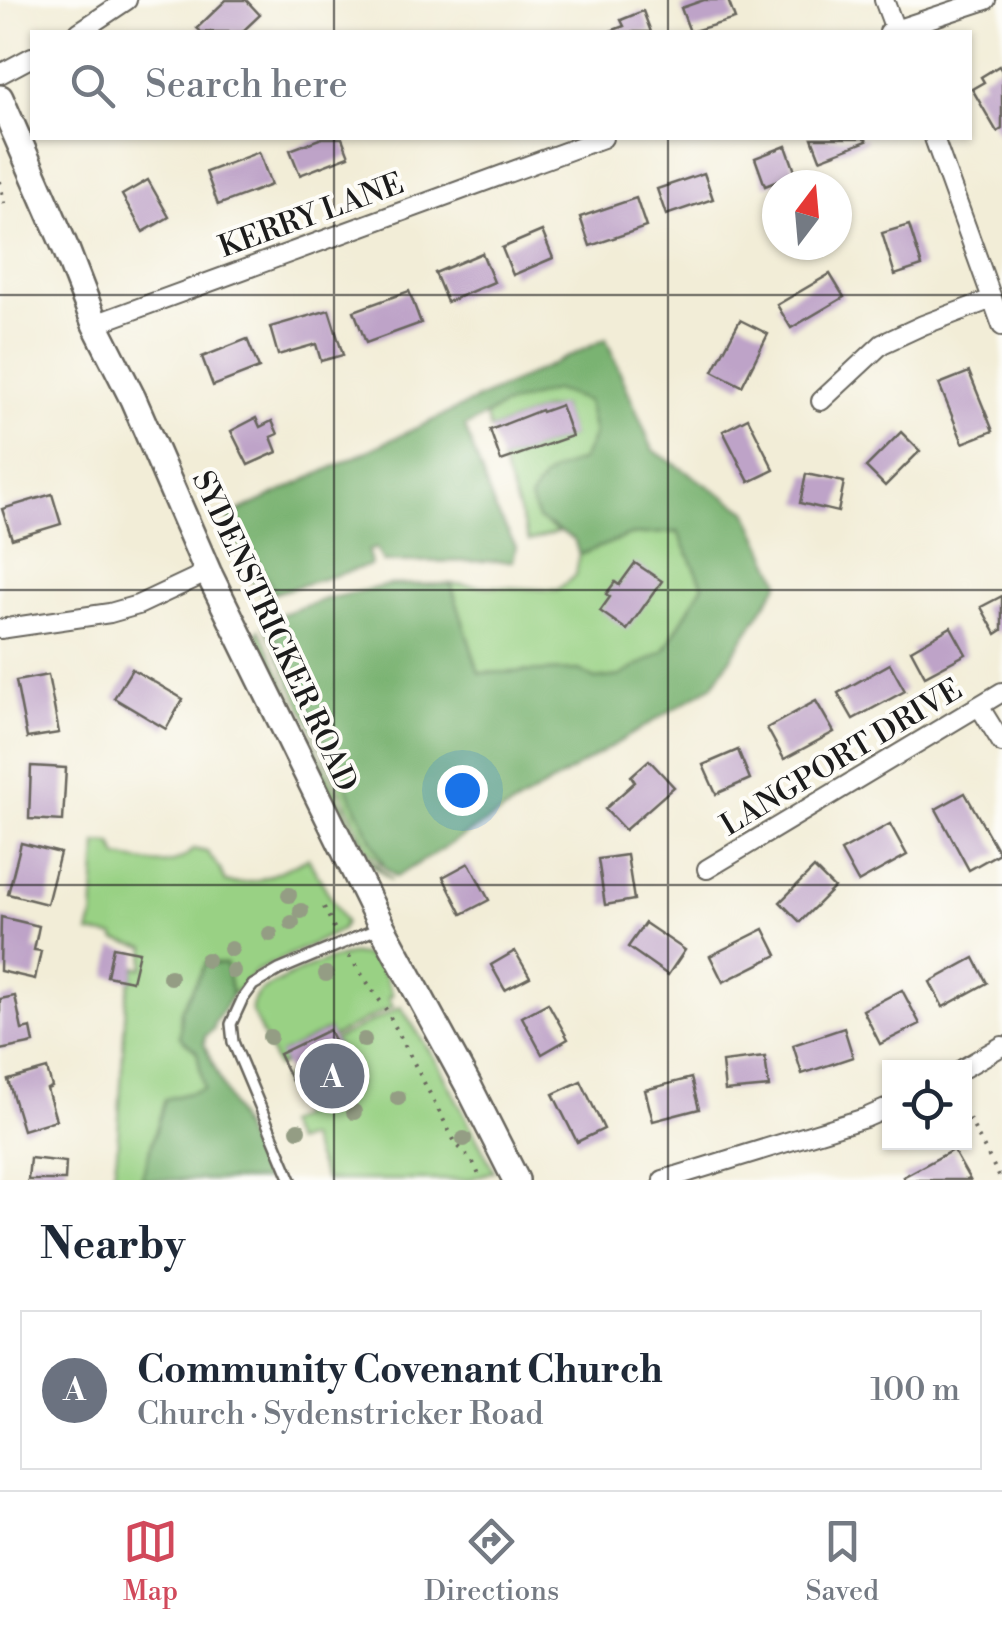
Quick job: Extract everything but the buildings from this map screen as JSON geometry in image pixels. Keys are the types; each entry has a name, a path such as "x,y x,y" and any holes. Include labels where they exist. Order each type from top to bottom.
{"main road":[{"name":"SYDENSTRICKER ROAD","path":"0,98 95,324 133,399 208,572 382,927 516,1180"}],"street":[{"path":"82,30 127,0"},
{"path":"884,0 892,30"},
{"path":"899,30 986,0"},
{"path":"0,74 30,58"},
{"name":"KERRY LANE","path":"95,324 598,140"},
{"path":"935,140 1002,326"},
{"path":"821,401 882,344 992,299"},
{"path":"0,629 110,613 208,572"},
{"name":"LANGPORT DRIVE","path":"708,869 1002,692"},
{"path":"979,706 1002,743"},
{"path":"972,1063 1002,1046"},
{"path":"663,1180 882,1111"}],"lane":[{"path":"291,1180 233,1042 231,1024 253,985 294,963 382,927"}],"path":[{"path":"0,181 5,208"},
{"path":"324,907 336,932"},
{"path":"348,955 386,1011 456,1144 472,1160 479,1175"},
{"path":"972,1125 1001,1180"}],"green space":[{"path":"606,339 653,450 747,511 780,582 713,685 396,877 385,868 267,619 326,599 389,585 451,584 479,673 579,670 595,679 620,676 664,651 703,585 678,532 630,535 579,555 574,539 538,519 530,500 539,483 556,470 582,460 594,434 587,401 555,390 503,406 465,427 494,507 516,547 513,561 383,562 376,548 368,551 371,565 275,593 231,515"},
{"path":"555,390 587,401 594,434 582,460 559,469 538,519 558,532 529,541 501,461 571,436 561,406 490,430 486,416 503,406"},
{"path":"231,515 275,593 263,595 255,586 228,517"},
{"path":"678,532 703,585 664,651 620,676 595,679 579,670 479,673 451,584 557,590 576,575 579,555 630,535"},
{"path":"267,619 385,868 369,851 263,623"},
{"path":"259,629 366,854 391,880 360,855 352,841 258,640"},
{"path":"97,843 112,844 118,857 158,863 177,861 193,849 207,852 225,882 236,883 268,877 308,858 345,922 341,930 256,971 232,995 226,964 206,963 181,1011 180,1037 197,1052 204,1090 147,1161 141,1180 113,1180 126,1000 135,967 143,968 146,947 115,940 115,936 89,933"},
{"path":"355,954 370,958 380,967 393,995 388,997 393,1006 332,1037 328,1030 280,1054 284,1064 277,1067 252,1012 259,992 306,969"},
{"path":"206,963 226,964 232,995 214,1029 205,1036 204,1044 265,1180 141,1180 165,1099 204,1089 197,1052 180,1037 181,1010"},
{"path":"401,1007 438,1064 494,1171 467,1180 325,1180 308,1138 294,1143 285,1124 300,1116 282,1079 289,1075 301,1082 308,1079 320,1103 335,1096 338,1102 345,1100 342,1093 356,1085 334,1040"}],"place":[{"name":"Community Covenant Church","path":"332,1076"}]}
